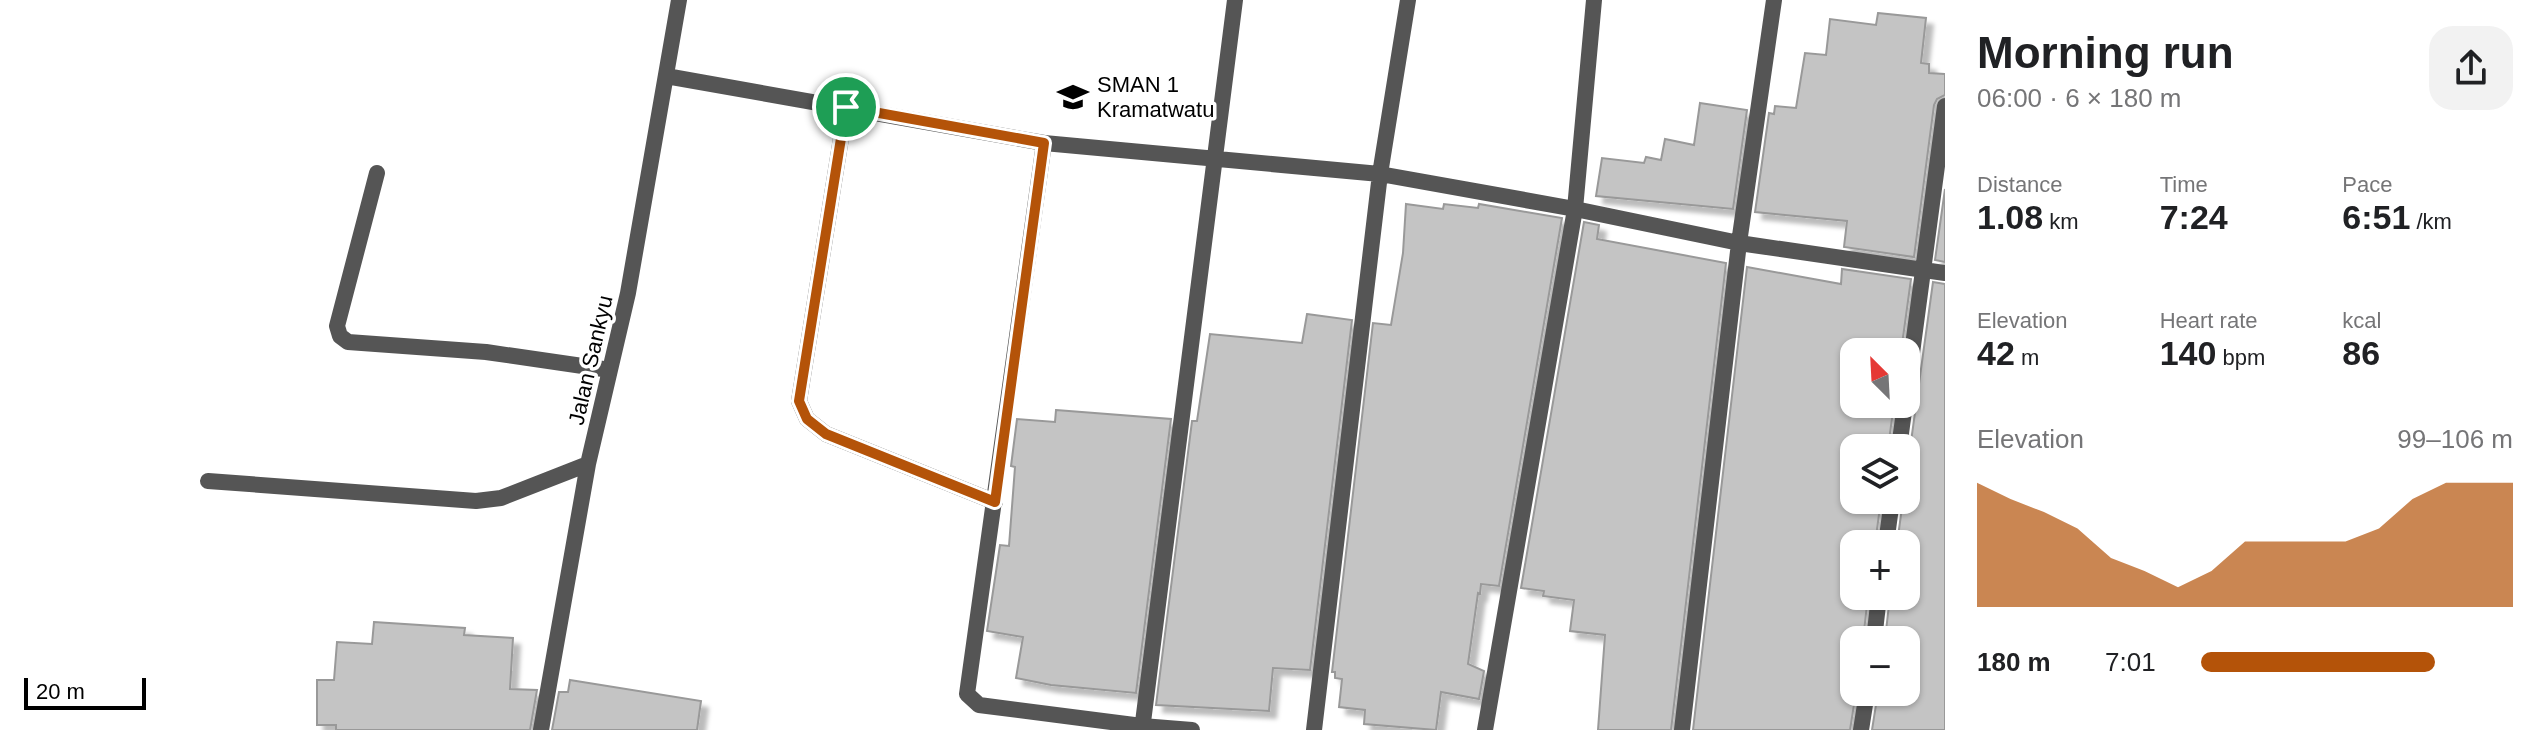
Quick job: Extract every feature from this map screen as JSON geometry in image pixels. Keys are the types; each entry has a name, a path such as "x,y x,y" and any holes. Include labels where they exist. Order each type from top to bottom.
{"street":[{"name":"Jalan Sankyu","path":"541,730 588,464 628,293 679,0"},
{"path":"1142,728 1235,0"},
{"path":"1314,730 1380,174 1408,0"},
{"path":"1485,730 1575,209 1594,0"},
{"path":"1682,730 1739,243 1774,0"},
{"path":"666,76 1044,143 1380,174 1575,209 1739,243 1945,273"},
{"path":"1914,338 1945,106"},
{"path":"846,107 799,401 807,419 826,434 995,502"},
{"path":"1044,143 967,694 979,705 1142,728 1192,730"},
{"path":"377,173 337,326 340,336 348,342 486,352 610,370"},
{"path":"208,481 476,501 501,498 588,464"},
{"path":"1861,730 1865,706"}],"building":[{"path":"1878,13 1926,18 1921,63 1929,64 1929,73 1945,74 1945,95 1937,99 1934,105 1914,257 1844,247 1847,221 1755,212 1769,113 1774,114 1775,106 1796,108 1805,53 1826,55 1830,19 1876,25"},
{"path":"1700,103 1747,110 1733,209 1596,196 1602,158 1644,163 1646,157 1661,160 1665,139 1694,145"},
{"path":"1945,189 1945,262 1935,260"},
{"path":"1406,204 1443,209 1444,204 1478,208 1479,204 1562,218 1499,586 1481,584 1478,593 1468,664 1484,671 1479,699 1441,692 1436,730 1364,724 1365,710 1339,707 1342,679 1335,678 1335,672 1332,672 1373,323 1391,325 1403,253"},
{"path":"1584,222 1599,225 1597,239 1726,263 1671,730 1598,730 1605,635 1570,631 1574,600 1543,596 1544,591 1521,588"},
{"path":"1747,267 1841,284 1842,269 1911,279 1903,338 1840,338 1840,418 1892,418 1890,434 1840,434 1840,514 1879,514 1877,530 1840,530 1840,610 1866,610 1865,626 1840,626 1840,706 1854,706 1850,730 1693,730"},
{"path":"1933,282 1945,284 1945,730 1872,730 1876,706 1920,706 1920,626 1887,626 1888,610 1920,610 1920,530 1899,530 1901,514 1920,514 1920,434 1912,434 1914,418 1920,418 1920,376"},
{"path":"1307,314 1352,320 1310,670 1273,668 1269,711 1156,705 1192,421 1197,421 1210,334 1302,343"},
{"path":"1056,410 1171,419 1136,693 1051,685 1016,678 1023,637 987,631 1000,545 1009,546 1015,467 1011,466 1017,419 1055,422"},
{"path":"374,622 465,628 464,635 513,638 510,689 537,690 530,730 336,730 336,725 317,725 317,680 334,680 337,642 372,644"},
{"path":"570,680 701,701 697,730 552,730 559,692 568,692"}],"place":[{"name":"SMAN 1 Kramatwatu","path":"1073,97"}],"route":[{"path":"846,107 1044,143 995,502 826,434 807,419 799,401 846,107"}]}
